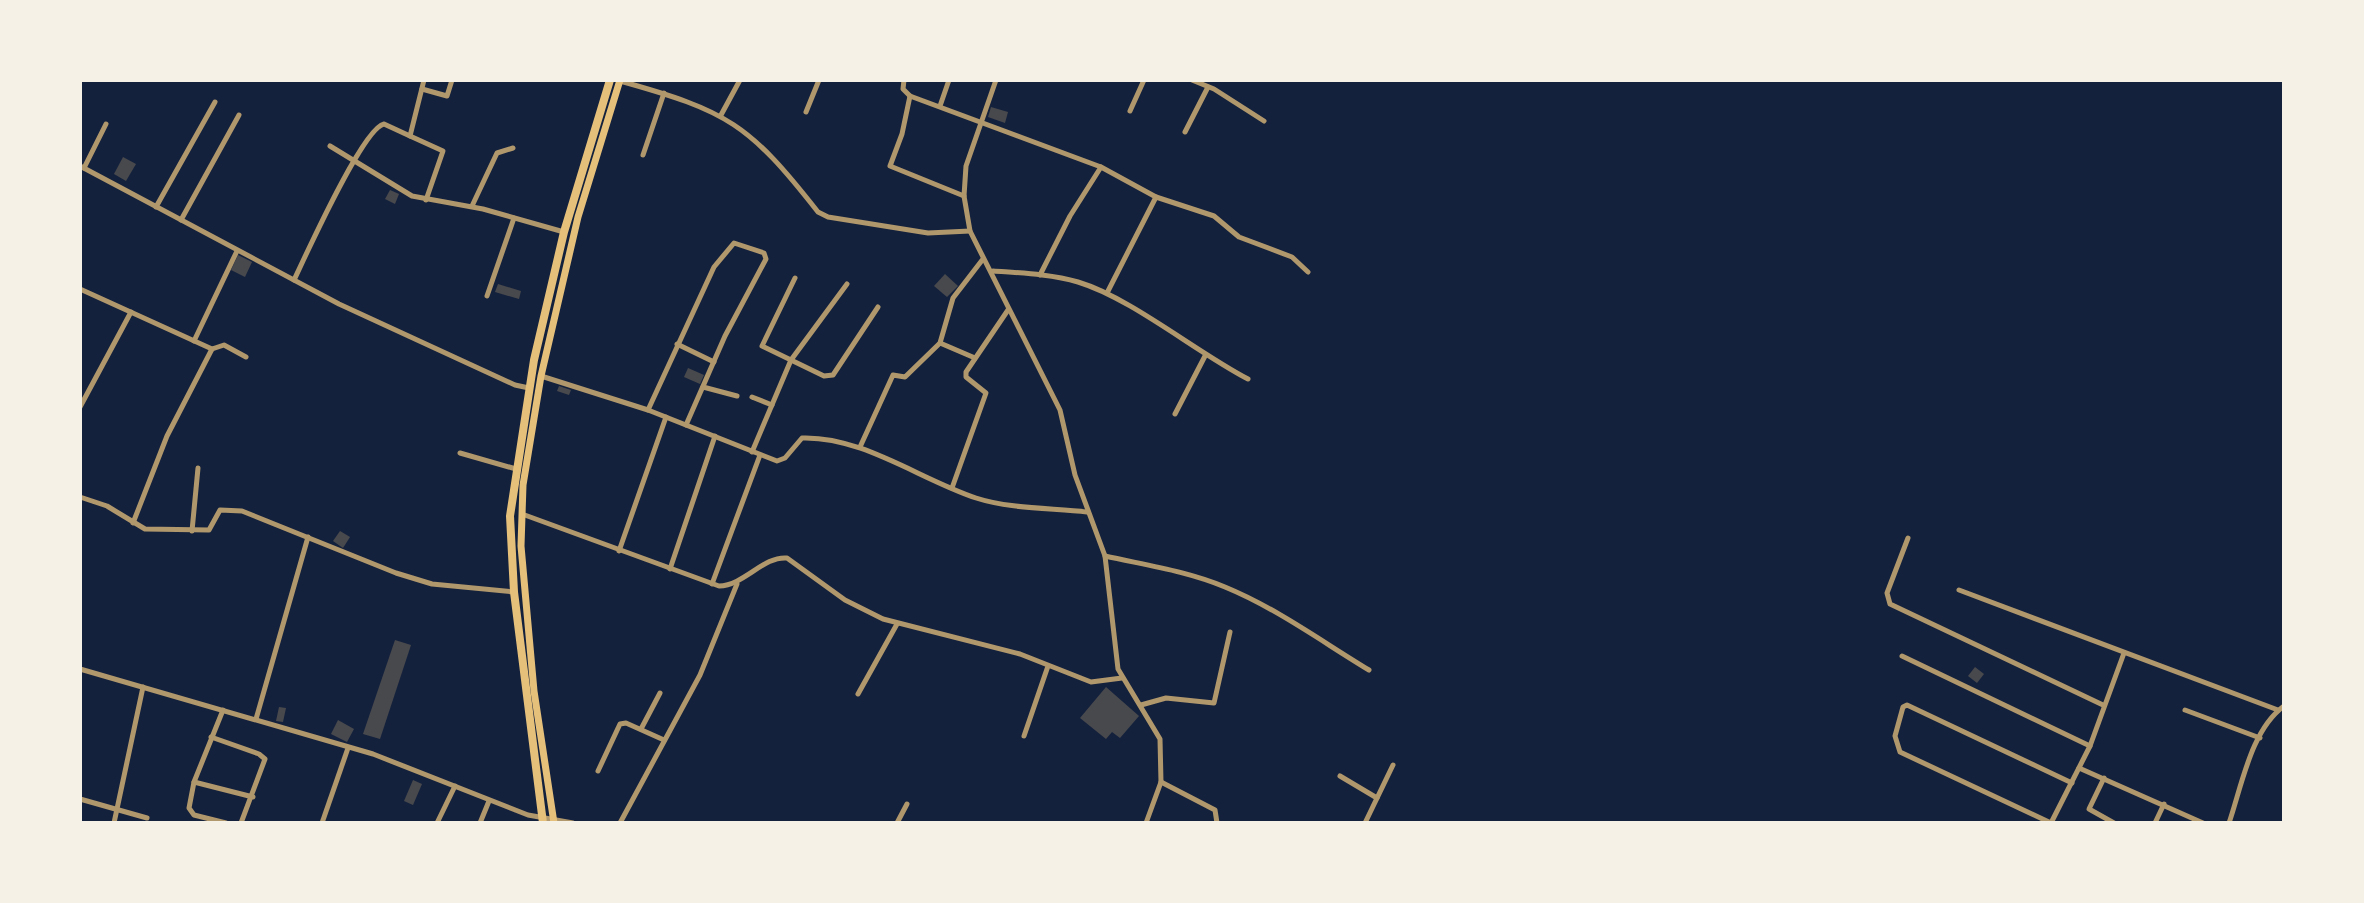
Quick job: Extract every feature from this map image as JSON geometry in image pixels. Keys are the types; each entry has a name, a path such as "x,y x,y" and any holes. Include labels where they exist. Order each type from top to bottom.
{"main road":[{"path":"543,820 514,592 510,516 529,388 564,232 617,80"},
{"path":"554,821 534,691 521,513 541,376 578,217 617,80"}],"street":[{"path":"410,136 424,80"},
{"path":"422,89 447,96 452,80"},
{"path":"617,80 664,93 721,115 773,155 818,212 844,220 914,232 970,231"},
{"path":"721,115 740,80"},
{"path":"806,112 819,80"},
{"path":"904,80 903,89 910,96 1101,167 1156,197 1214,216 1239,237 1292,257 1308,272"},
{"path":"940,106 949,80"},
{"path":"996,80 968,158 964,196 970,231 983,259 993,271 1008,309 1060,410 1087,512 1105,556 1122,678 1160,739 1161,782 1146,823"},
{"path":"1130,111 1144,80"},
{"path":"1192,80 1264,121"},
{"path":"1185,132 1208,87"},
{"path":"643,155 664,93"},
{"path":"910,96 890,166 964,196"},
{"path":"156,207 215,102"},
{"path":"181,220 239,115"},
{"path":"106,124 82,167 294,280 515,385 529,388"},
{"path":"294,280 354,160 379,125 443,151 426,200"},
{"path":"330,146 404,192 426,200 472,206 564,232"},
{"path":"472,206 497,153 513,148"},
{"path":"1040,275 1070,216 1101,167"},
{"path":"1107,293 1156,197"},
{"path":"487,296 514,218"},
{"path":"648,410 714,267 738,242 764,253 766,259 686,425"},
{"path":"194,341 237,251"},
{"path":"860,447 893,375 905,377 930,349 940,343 953,298 983,259"},
{"path":"993,271 1080,282 1107,293 1205,356 1248,379"},
{"path":"795,278 762,344 763,348 824,376 833,375 878,307"},
{"path":"752,452 791,360 847,284"},
{"path":"80,289 212,349 224,345 246,357"},
{"path":"952,488 986,393 965,375 1008,309"},
{"path":"80,407 131,312"},
{"path":"940,343 975,358"},
{"path":"677,344 714,362"},
{"path":"133,523 167,436 212,349"},
{"path":"1175,414 1205,356"},
{"path":"541,376 648,410 760,455 783,460 802,438 852,442 980,499 1087,512"},
{"path":"703,387 737,396"},
{"path":"752,397 772,405"},
{"path":"619,551 666,417"},
{"path":"670,569 715,436"},
{"path":"460,453 516,469"},
{"path":"712,584 760,455"},
{"path":"192,531 198,468"},
{"path":"80,497 107,506 133,523 161,532 211,528 220,510 253,513 396,573 432,584 514,592"},
{"path":"521,513 712,584 738,583 774,559 787,558 856,607 897,624 1020,654 1091,682 1122,678"},
{"path":"256,719 308,537"},
{"path":"1908,538 1887,593 1890,604 2103,705"},
{"path":"1105,556 1192,575 1224,587 1270,608 1369,670"},
{"path":"620,823 700,675 738,583"},
{"path":"1959,590 2281,708 2260,738 2229,823"},
{"path":"858,694 897,624"},
{"path":"1141,705 1166,698 1214,703 1230,632"},
{"path":"2072,783 1991,742 1907,705 1903,707 1895,736 1900,752 2051,823 2072,783 2090,746 2124,653"},
{"path":"1902,656 2090,746"},
{"path":"1024,736 1048,666"},
{"path":"80,669 348,748 543,820 573,823"},
{"path":"114,823 143,687"},
{"path":"641,729 660,693"},
{"path":"223,710 194,782 191,813 226,823"},
{"path":"2185,710 2260,738"},
{"path":"598,771 620,724 641,729 664,740"},
{"path":"211,737 264,757 253,797 241,823"},
{"path":"322,823 348,748"},
{"path":"1365,823 1393,765"},
{"path":"2079,768 2203,823"},
{"path":"1340,776 1377,798"},
{"path":"2104,778 2089,809 2114,823"},
{"path":"194,782 253,797"},
{"path":"1161,782 1215,810 1217,823"},
{"path":"437,823 455,786"},
{"path":"80,799 147,818"},
{"path":"480,823 489,801"},
{"path":"897,823 907,804"},
{"path":"2155,823 2164,804"}],"building":[{"path":"991,107 1008,112 1005,123 988,117"},
{"path":"123,157 136,164 126,181 114,174"},
{"path":"390,190 399,194 395,204 385,199"},
{"path":"238,255 252,262 245,277 231,270"},
{"path":"945,274 958,286 947,297 934,286"},
{"path":"498,284 521,291 519,299 495,292"},
{"path":"688,368 704,375 700,384 684,377"},
{"path":"559,386 571,390 569,395 557,391"},
{"path":"340,531 350,537 343,548 333,541"},
{"path":"395,640 411,645 380,739 363,734"},
{"path":"1975,667 1984,674 1977,683 1968,676"},
{"path":"1106,687 1139,716 1120,738 1112,732 1106,739 1080,718"},
{"path":"279,707 286,708 283,722 276,721"},
{"path":"338,720 354,729 347,742 331,734"},
{"path":"413,780 422,784 413,805 404,801"}]}
